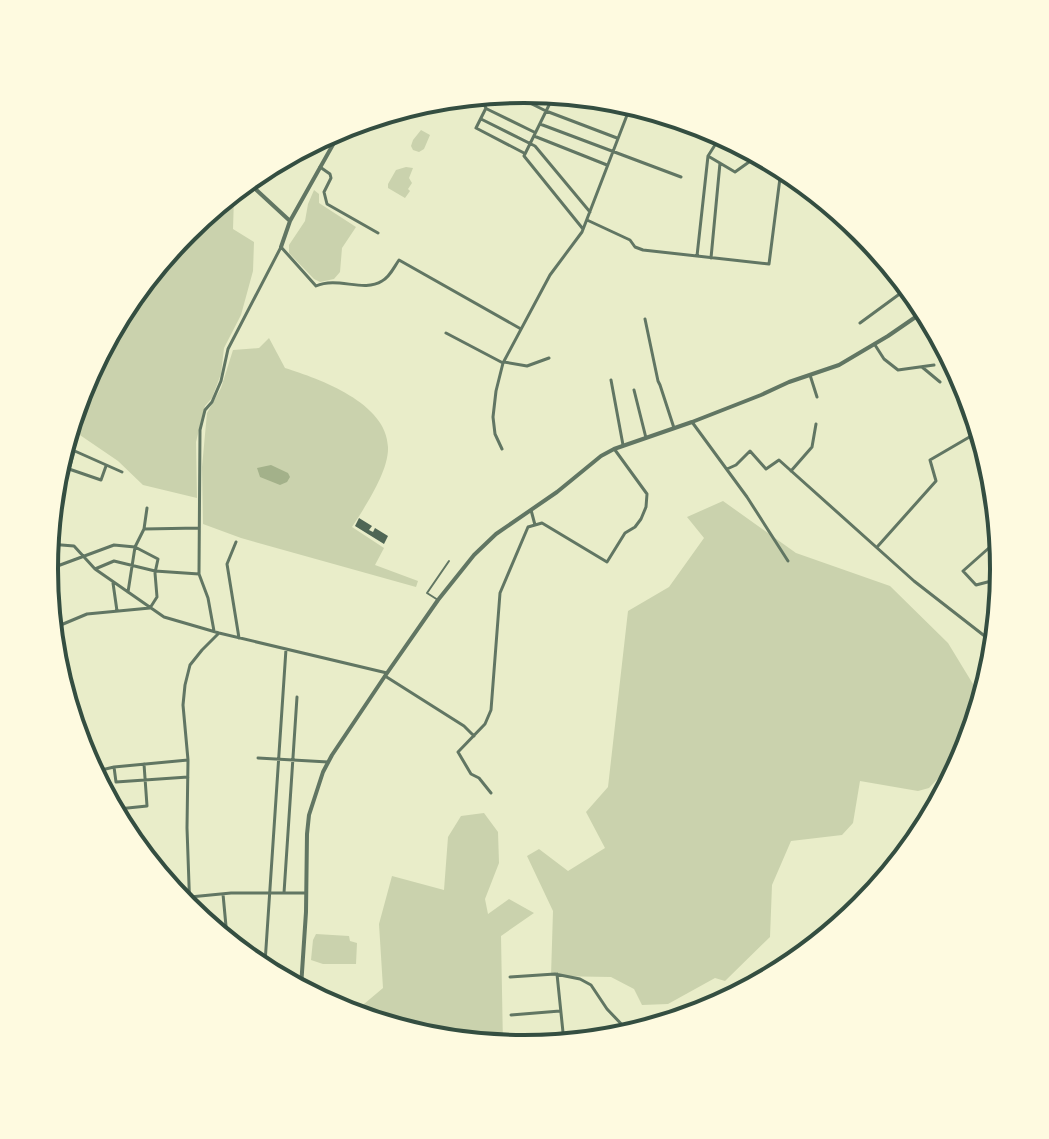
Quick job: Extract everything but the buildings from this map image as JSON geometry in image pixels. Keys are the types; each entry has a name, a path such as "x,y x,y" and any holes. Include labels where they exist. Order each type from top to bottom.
{"street":[{"path":"530,103 617,138"},
{"path":"550,104 524,156 583,229"},
{"path":"483,105 535,134 607,165"},
{"path":"486,108 476,128 525,154"},
{"path":"502,449 495,434 493,417 504,363 550,275 583,229 627,115"},
{"path":"481,119 535,146 590,212"},
{"path":"540,124 681,177"},
{"path":"697,256 708,156 715,144"},
{"path":"216,632 199,574 202,420 221,381 228,349 281,247 290,221 333,145"},
{"path":"708,156 735,172 750,161"},
{"path":"711,258 720,163"},
{"path":"320,167 331,178 324,192 327,204 378,233"},
{"path":"587,220 630,240 635,247 643,250 769,264 780,179"},
{"path":"255,189 290,221"},
{"path":"281,247 316,286 331,281 366,285 378,283 389,276 399,260 521,329"},
{"path":"860,323 900,293"},
{"path":"301,979 307,834 318,784 328,762 386,674 438,600 483,545 614,449 839,365 916,317"},
{"path":"645,319 658,381 674,428"},
{"path":"446,333 504,363 527,366 549,358"},
{"path":"875,345 884,359 898,370 934,365"},
{"path":"922,367 940,382"},
{"path":"810,375 817,397"},
{"path":"611,380 623,445"},
{"path":"634,390 646,438"},
{"path":"692,422 788,561"},
{"path":"791,471 812,447 816,424"},
{"path":"877,547 936,481 930,460 971,436"},
{"path":"491,793 479,778 471,774 458,752 485,724 491,710 500,593 528,527 542,523 607,562 625,533 635,527 641,519 647,494 614,449"},
{"path":"727,469 750,451 766,469 779,460 914,581 986,637"},
{"path":"70,466 74,452 122,472"},
{"path":"69,469 101,480 106,466"},
{"path":"128,592 135,547 144,529 147,508"},
{"path":"531,510 535,525"},
{"path":"144,529 199,528"},
{"path":"236,542 227,564 239,638"},
{"path":"59,545 74,546 95,569 164,617 386,674 464,726 474,736"},
{"path":"58,566 114,545 135,547 158,559 155,571 157,597 150,608"},
{"path":"990,547 963,571 976,585 991,581"},
{"path":"95,569 114,561 155,571 199,574"},
{"path":"112,581 117,611"},
{"path":"61,625 87,614 150,608"},
{"path":"190,894 188,760 183,705 190,665 216,632"},
{"path":"265,957 286,649"},
{"path":"284,893 297,697"},
{"path":"258,758 328,762"},
{"path":"103,770 188,760"},
{"path":"124,808 147,806 144,764"},
{"path":"114,767 116,782 188,777"},
{"path":"190,894 306,893"},
{"path":"223,894 226,928"},
{"path":"557,974 563,1034"},
{"path":"510,977 557,974 580,979 591,985 623,1025"},
{"path":"511,1015 560,1011"}],"lane":[{"path":"438,600 427,593 449,561"}],"shaded area":[{"path":"421,130 430,135 424,149 419,152 411,146"},
{"path":"413,168 409,178 412,183 408,189 410,191 405,198 388,188 388,184 396,170"},
{"path":"314,190 319,194 319,203 356,227 342,248 340,272 334,279 320,282 289,253 289,245 305,221"},
{"path":"234,205 233,229 254,242 253,271 241,315 224,348 221,374 212,398 205,406 196,442 197,498 143,485 118,461 79,434 106,363 120,336 154,286 195,240"},
{"path":"269,338 285,368 349,395 376,418 385,431 388,447 385,467 352,527 384,548 375,565 418,581 416,587 241,538 203,524 202,467 207,413 221,388 233,350 259,348"},
{"path":"271,465 288,473 290,477 287,482 280,485 260,477 257,468"},
{"path":"723,501 796,553 890,586 948,643 975,688 945,771 929,788 918,791 860,781 853,823 842,835 791,841 772,885 770,937 725,981 715,978 668,1004 642,1005 634,989 611,977 551,976 553,911 527,856 539,849 568,871 605,848 586,812 608,787 628,611 669,587 704,538 687,517"},
{"path":"484,813 498,832 499,863 485,899 488,914 509,899 534,913 501,936 503,1035 433,1027 362,1006 383,988 379,924 392,876 444,890 448,837 461,816"},
{"path":"316,934 349,936 350,941 357,943 356,964 323,964 311,960"}]}
